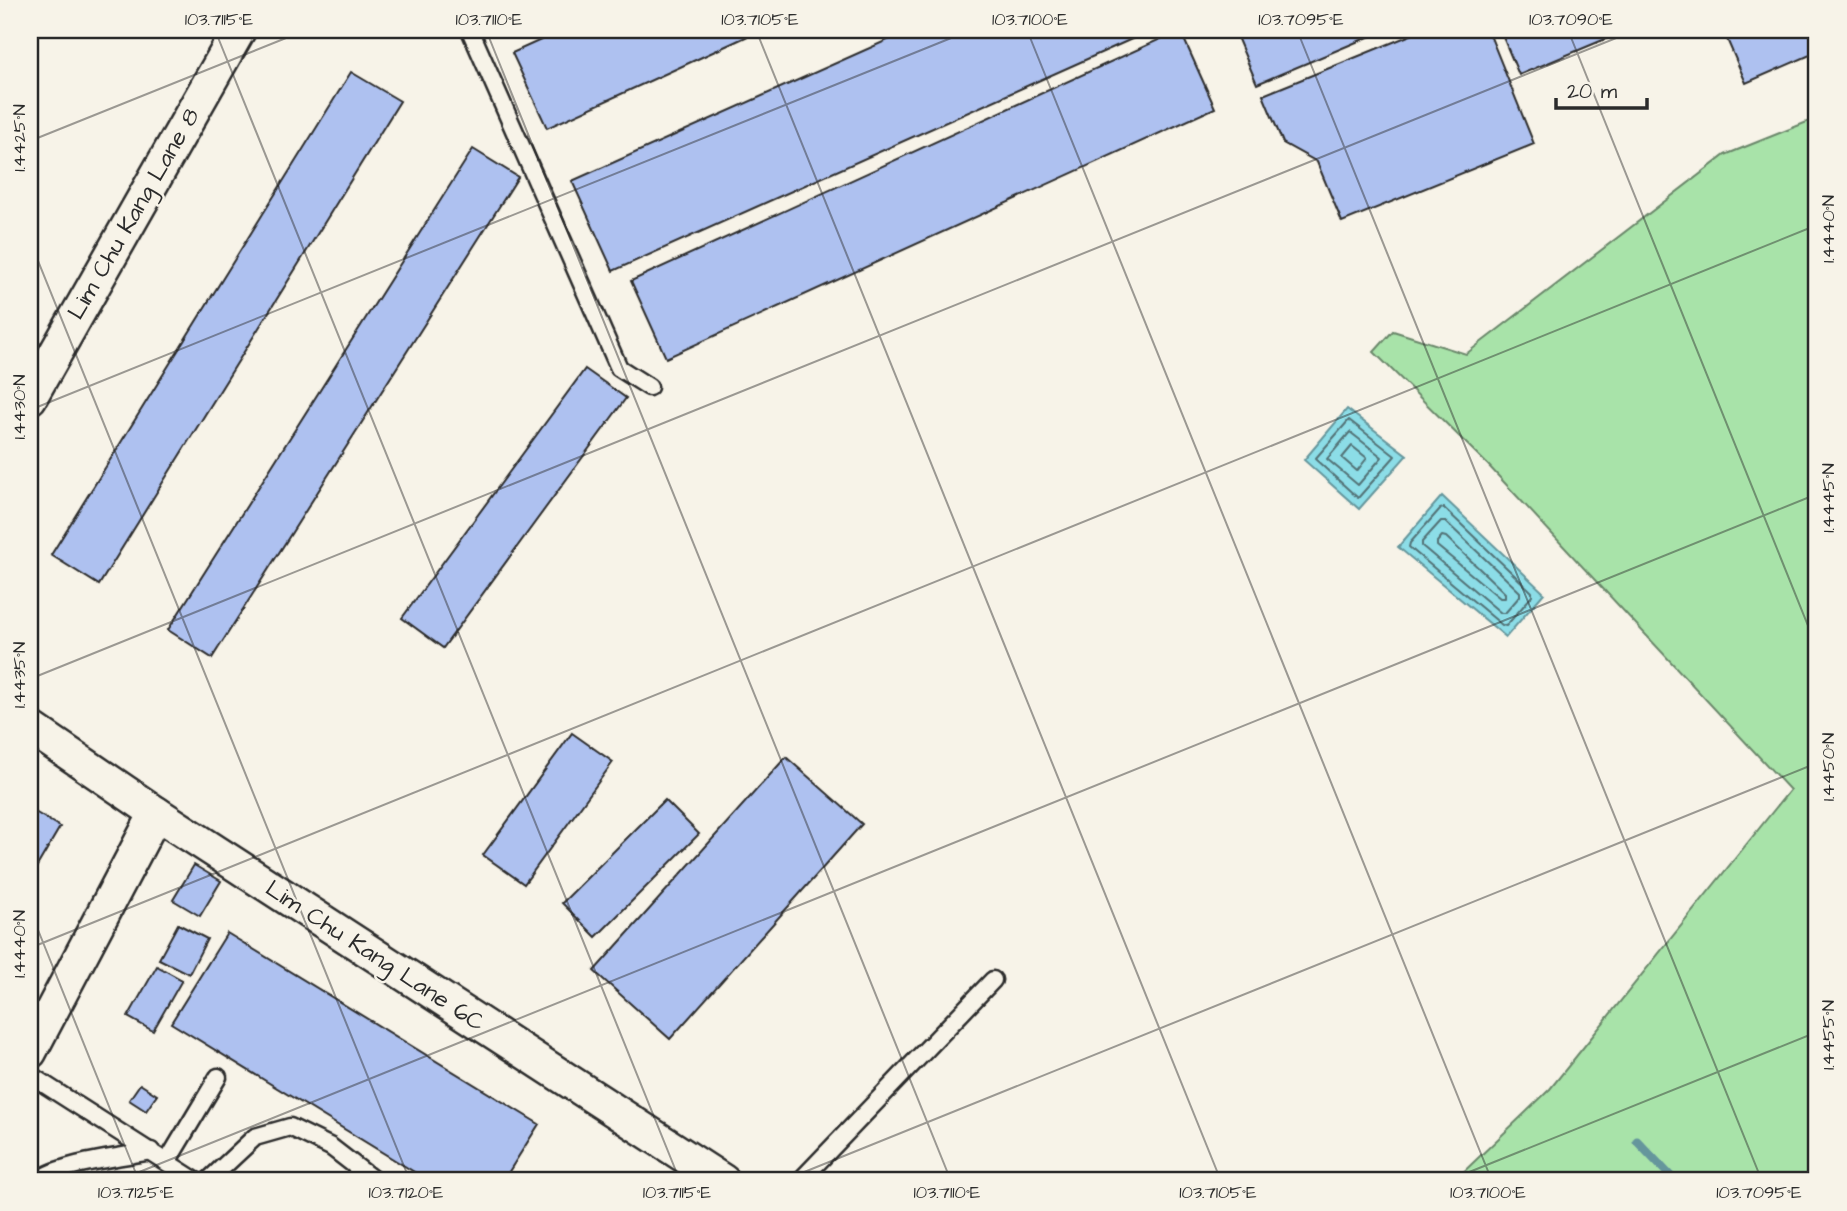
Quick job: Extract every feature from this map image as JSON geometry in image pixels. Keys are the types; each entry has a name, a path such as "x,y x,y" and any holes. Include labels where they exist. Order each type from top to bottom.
{"street":[{"name":"Lim Chu Kang Lane 8","path":"30,398 239,30"},
{"name":"Lim Chu Kang Lane 6C","path":"30,727 156,813 723,1181"},
{"path":"30,1052 156,813"}],"lane":[{"path":"470,30 619,368 649,387"},
{"path":"800,1181 993,980"},
{"path":"30,1075 196,1181"},
{"path":"167,1163 218,1077"},
{"path":"208,1181 255,1137 290,1127 331,1147 375,1181"},
{"path":"37,1181 81,1165 151,1151"}],"green space":[{"path":"1817,118 1817,1181 1454,1181 1550,1089 1790,790 1488,465 1374,352 1393,331 1466,354 1725,155"}],"water":[{"path":"1347,409 1407,455 1359,509 1304,460"},
{"path":"1442,496 1544,593 1506,637 1398,547"}],"building":[{"path":"563,30 761,30 547,128 512,53"},
{"path":"910,30 1152,30 613,271 572,181"},
{"path":"1180,30 1215,108 666,358 631,281"},
{"path":"1234,30 1385,30 1257,84"},
{"path":"1423,30 1488,30 1534,144 1342,222 1317,162 1283,143 1263,95"},
{"path":"1500,30 1627,30 1519,75"},
{"path":"1723,30 1817,30 1817,52 1746,83"},
{"path":"351,72 400,101 99,585 51,555"},
{"path":"473,149 518,177 212,658 168,630"},
{"path":"585,369 626,398 443,648 402,618"},
{"path":"572,733 613,762 524,884 483,855"},
{"path":"786,757 862,824 670,1039 594,971"},
{"path":"665,800 699,834 596,937 562,903"},
{"path":"30,809 60,827 30,878"},
{"path":"194,865 221,881 200,916 173,900"},
{"path":"178,924 207,939 189,974 159,959"},
{"path":"227,933 539,1124 503,1181 429,1181 171,1023"},
{"path":"157,966 182,980 153,1031 128,1017"},
{"path":"140,1084 157,1095 146,1111 129,1100"}],"waterway":[{"path":"1637,1141 1675,1181"}]}
